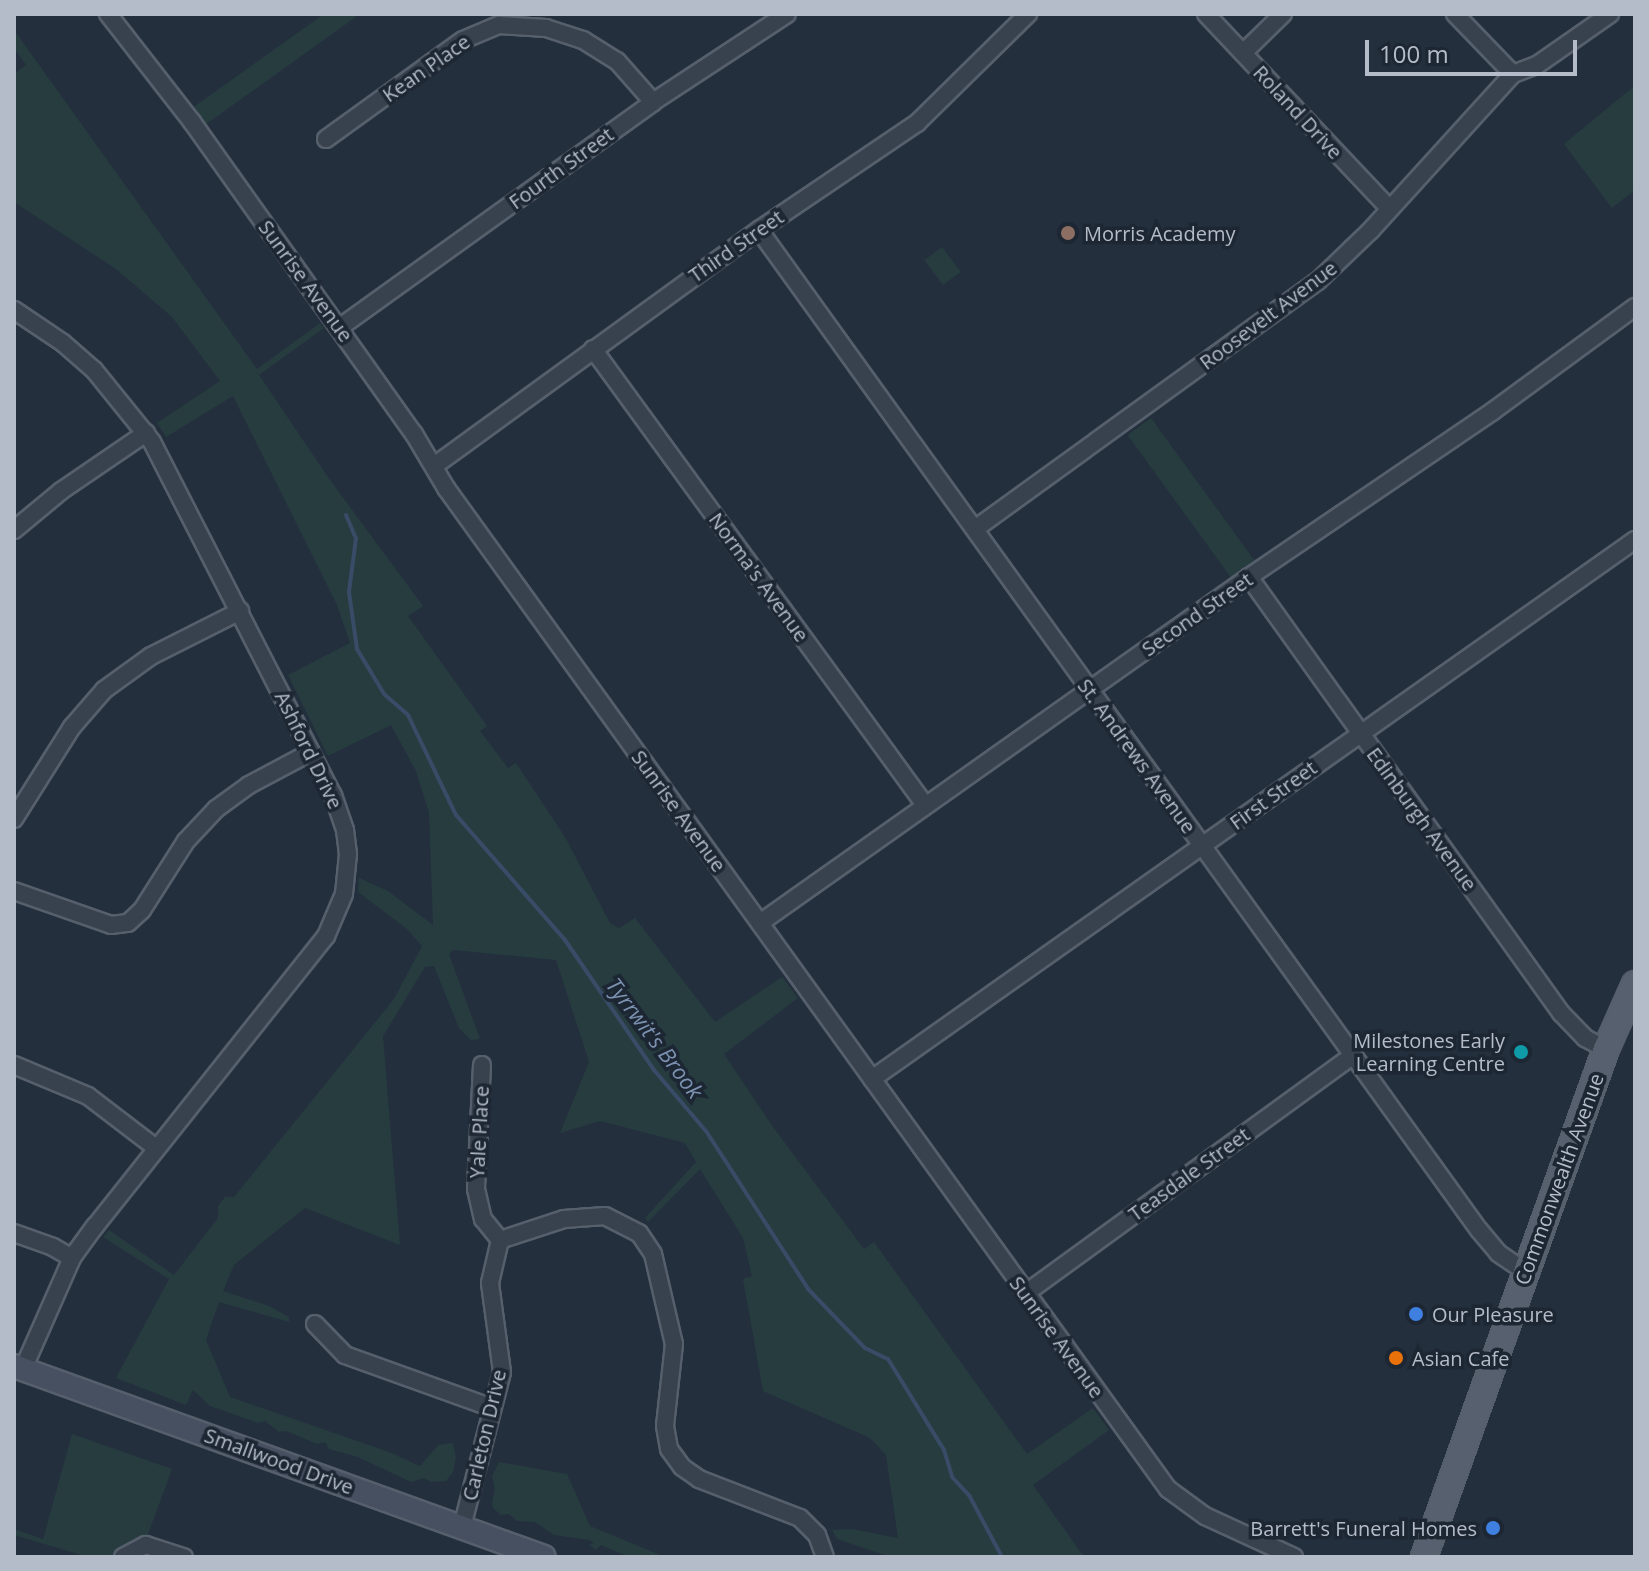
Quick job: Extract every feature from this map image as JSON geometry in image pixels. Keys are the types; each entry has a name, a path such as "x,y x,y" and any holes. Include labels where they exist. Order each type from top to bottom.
{"main road":[{"name":"Commonwealth Avenue","path":"1424,1557 1606,1049 1635,984"}],"street":[{"name":"Sunrise Avenue","path":"108,14 192,122 760,923 1175,1497 1205,1516 1294,1557"},
{"name":"Third Street","path":"434,466 759,230 917,123 1028,14"},
{"name":"Roland Drive","path":"1206,14 1390,209"},
{"path":"1243,53 1283,14"},
{"path":"1455,14 1513,74"},
{"name":"Roosevelt Avenue","path":"975,529 1306,291 1390,209 1513,74 1537,65 1610,14"},
{"name":"Fourth Street","path":"339,328 653,102 785,15"},
{"name":"Kean Place","path":"326,139 463,40 499,25 546,28 583,40 617,61 653,102"},
{"name":"St. Andrews Avenue","path":"759,230 1488,1242 1510,1263 1526,1272"},
{"name":"Second Street","path":"760,923 1249,577 1493,411 1635,307"},
{"name":"Ashford Drive","path":"14,310 94,370 146,433 338,807 347,842 348,867 340,907 320,945 156,1148 72,1258 19,1367"},
{"name":"Norma's Avenue","path":"593,349 925,805"},
{"path":"14,530 61,491 146,433"},
{"name":"First Street","path":"872,1079 1635,540"},
{"name":"Edinburgh Avenue","path":"1249,577 1561,1013 1585,1038 1606,1049"},
{"path":"14,819 72,727 104,690 151,656 240,611"},
{"path":"14,891 111,925 128,923 142,910 186,841 205,819 239,791 311,752"},
{"name":"Teasdale Street","path":"1026,1293 1353,1055"},
{"path":"14,1065 88,1096 156,1148"},
{"name":"Yale Place","path":"482,1065 477,1197 486,1224 500,1240"},
{"path":"500,1240 564,1219 592,1216 617,1220 639,1233 653,1254 674,1344 665,1426 669,1449 682,1467 699,1479 800,1518 817,1535 825,1557"},
{"path":"14,1233 53,1247 72,1258"},
{"name":"Carleton Drive","path":"462,1527 502,1359 490,1283 500,1240"},
{"path":"315,1324 345,1355 492,1408"},
{"name":"Smallwood Drive","path":"19,1367 544,1557"},
{"path":"123,1557 146,1545 184,1557"}],"green space":[{"path":"324,14 360,14 205,125 192,108"},
{"path":"14,30 257,369 320,323 324,328 259,375 330,480 423,606 408,616 487,726 480,731 508,768 516,763 565,837 610,923 619,928 635,918 715,1022 782,977 798,998 724,1054 773,1127 864,1249 874,1242 1027,1454 1093,1408 1109,1430 1033,1485 1084,1557 890,1557 837,1539 832,1530 852,1529 898,1538 886,1455 870,1438 763,1391 743,1279 752,1276 743,1238 700,1169 648,1222 645,1218 696,1162 685,1143 600,1121 560,1133 589,1062 556,960 453,950 449,954 480,1039 471,1040 459,1028 434,966 425,967 383,1036 400,1245 305,1208 234,1265 223,1291 269,1306 289,1317 289,1322 219,1302 206,1340 230,1397 389,1452 420,1466 438,1445 453,1443 456,1458 453,1472 446,1481 431,1482 424,1478 411,1482 358,1457 329,1449 325,1442 317,1444 286,1431 279,1432 265,1421 258,1423 210,1406 193,1390 186,1405 116,1378 169,1279 103,1237 109,1230 174,1275 218,1218 218,1206 225,1197 234,1197 394,999 422,946 407,929 358,892 359,878 388,891 433,925 429,813 416,771 391,725 328,756 288,675 350,643 337,605 233,396 166,437 157,423 220,381 172,317 116,269 14,202 14,74 26,65 14,48"},
{"path":"1633,87 1635,190 1612,208 1564,144"},
{"path":"942,247 961,272 943,285 924,260"},
{"path":"1151,418 1255,561 1232,578 1128,435"},
{"path":"72,1434 172,1469 147,1537 125,1544 113,1557 88,1557 14,1535 14,1529 43,1539"},
{"path":"499,1462 567,1474 590,1526 665,1557 629,1557 601,1545 596,1550 589,1545 594,1543 589,1540 554,1535 535,1522 517,1521 509,1514 501,1515 493,1508 492,1502 495,1489 492,1476"}],"waterway":[{"name":"Tyrrwit's Brook","path":"346,515 356,538 349,592 357,649 384,694 408,715 456,815 565,940 654,1070 706,1131 809,1290 865,1348 888,1359 944,1450 952,1477 969,1495 1002,1557"}],"place":[{"name":"Morris Academy","path":"1068,233"},
{"name":"Milestones Early Learning Centre","path":"1521,1052"},
{"name":"Our Pleasure","path":"1416,1314"},
{"name":"Asian Cafe","path":"1396,1358"},
{"name":"Barrett's Funeral Homes","path":"1493,1528"}]}
